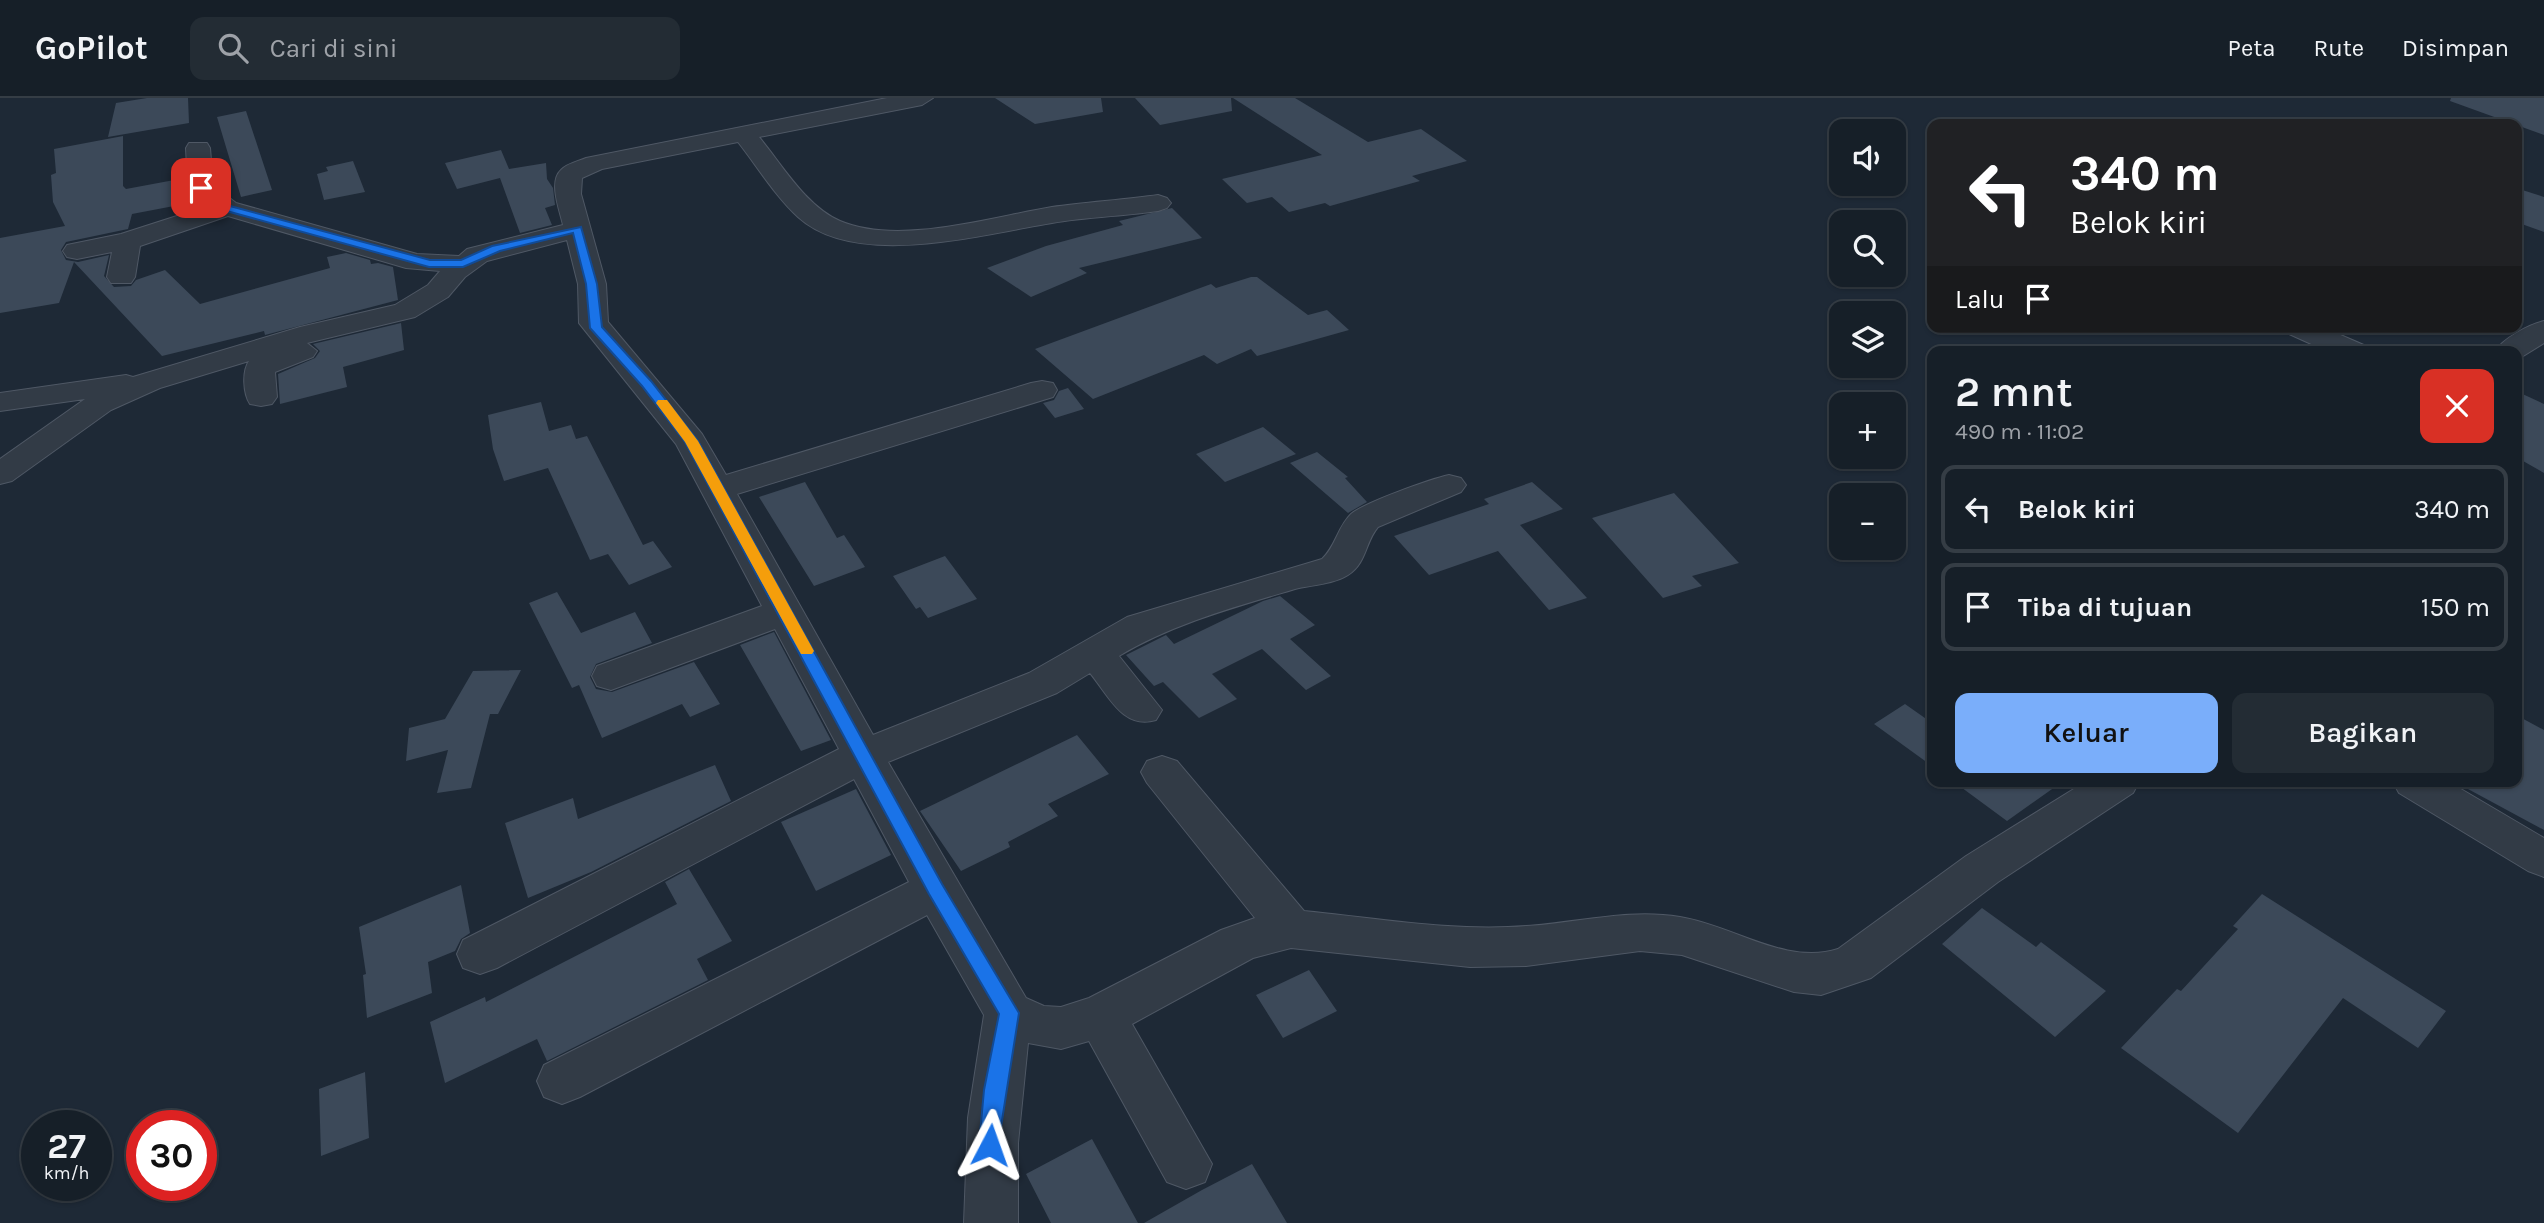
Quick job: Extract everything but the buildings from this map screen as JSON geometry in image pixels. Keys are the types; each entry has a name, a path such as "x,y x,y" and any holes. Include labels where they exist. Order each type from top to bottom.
{"street":[{"path":"922,98 595,163 570,174 568,194 592,284 596,328 647,383 691,441 936,889 1009,1013 1042,1027 1060,1028 1101,1016 1237,944 1266,933 1291,929 1470,947 1526,946 1640,932 1659,933 1682,936 1794,972 1821,975 1854,964 1982,869 2110,787"},
{"path":"744,134 807,212 818,221 853,234 912,236 1042,216 1158,203"},
{"path":"198,148 201,188 227,208 416,262 463,264"},
{"path":"77,251 127,241 227,208"},
{"path":"0,474 100,404 149,381 310,333 405,311 438,291 463,264 496,248 577,229"},
{"path":"121,277 127,241"},
{"path":"2519,346 2544,330"},
{"path":"261,397 260,367 308,348 310,333"},
{"path":"2311,333 2341,346"},
{"path":"0,402 59,391 149,381"},
{"path":"717,489 1042,390"},
{"path":"480,954 864,755 1043,683 1140,626 1288,579 1334,568 1350,552 1353,534 1366,519 1449,485"},
{"path":"611,676 785,611"},
{"path":"1094,652 1142,710"},
{"path":"1162,772 1291,929"},
{"path":"2422,787 2544,859"},
{"path":"562,1081 936,889"},
{"path":"991,1223 991,1126 994,1090 1009,1013"},
{"path":"1101,1016 1186,1164"}],"slow traffic":[{"path":"663,403 691,441 806,651"}],"route":[{"path":"201,188 206,195 227,208 429,264 463,264 496,248 577,229 592,284 596,328 647,383 691,441 910,837 936,889 1009,1013 994,1090 990,1145"}]}
